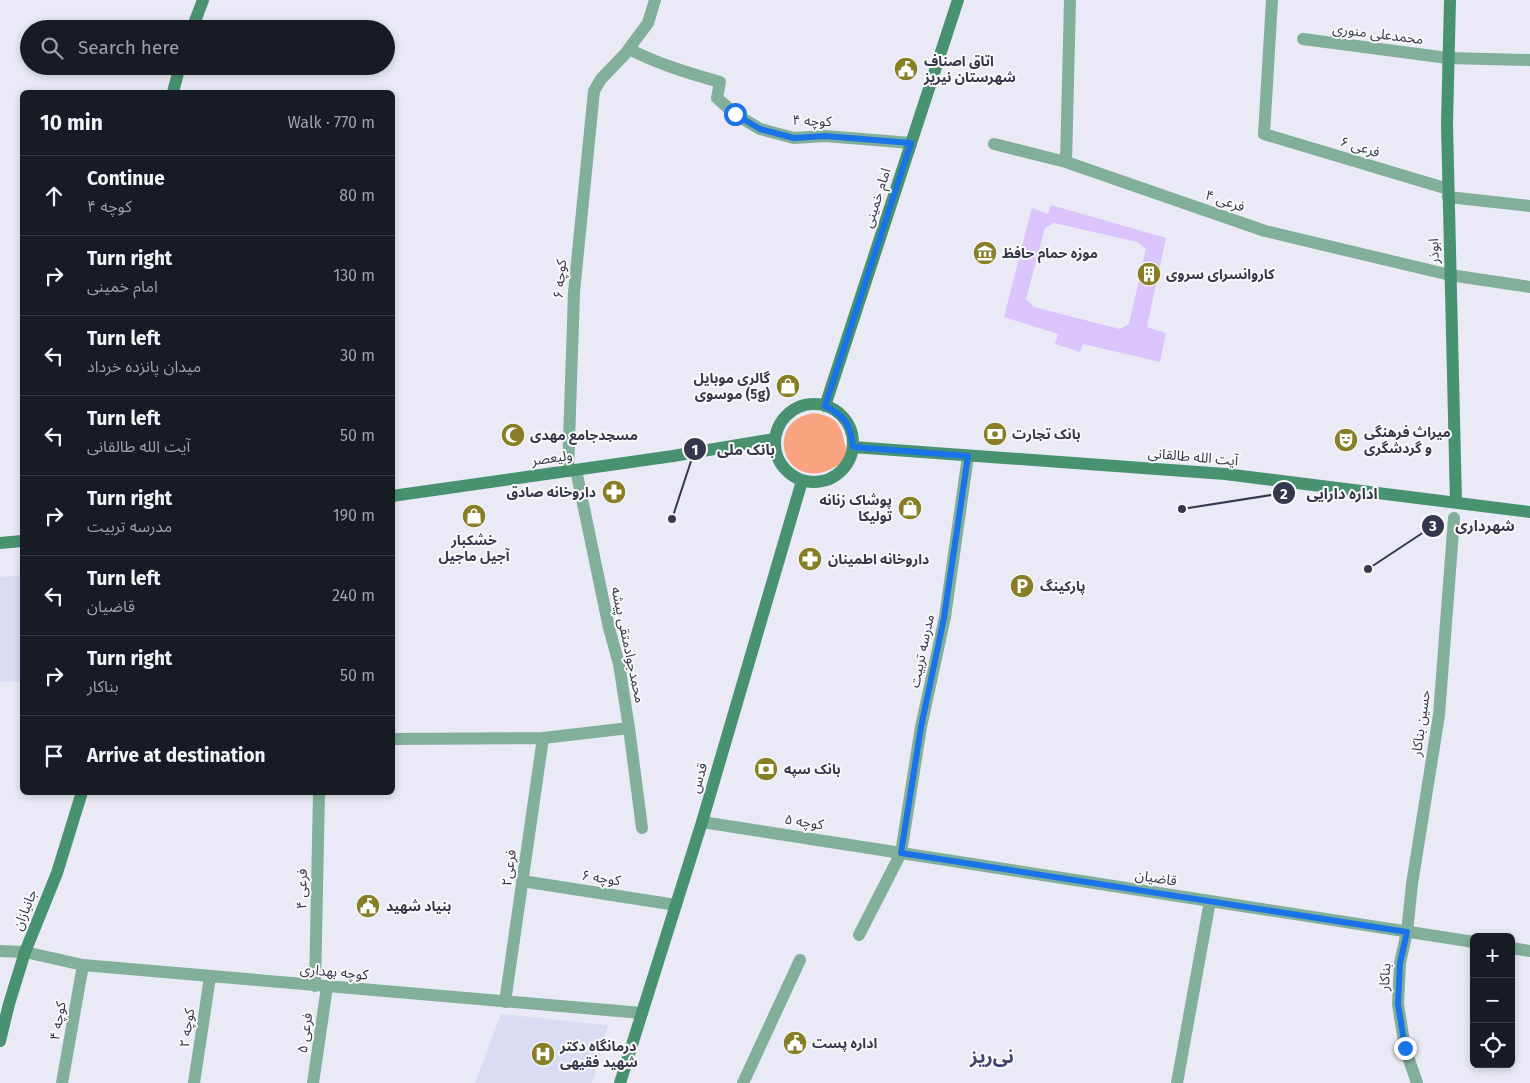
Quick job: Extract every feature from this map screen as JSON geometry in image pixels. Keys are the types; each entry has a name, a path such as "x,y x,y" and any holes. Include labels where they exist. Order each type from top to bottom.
{"main road":[{"path":"195,20 203,0"},
{"name":"امام خمینی","path":"825,406 958,0"},
{"name":"ابوذر","path":"1450,0 1448,193 1456,502"},
{"path":"174,90 178,75"},
{"path":"808,405 825,406 837,412 846,421 852,434 853,447 850,459 835,476 825,481 813,483 802,481 790,475 781,465 775,453 774,440 777,428 783,418 792,411 808,405"},
{"name":"ولیعصر","path":"395,496 774,440"},
{"name":"آیت الله طالقانی","path":"853,447 1225,474 1530,512"},
{"name":"قدس","path":"620,1083 702,822 802,481"},
{"path":"0,543 20,540"},
{"name":"جانبازان","path":"0,1040 8,1004 25,952 56,873 81,795"}],"street":[{"path":"629,49 648,23 655,0"},
{"path":"1066,162 1070,0"},
{"name":"فرعی ۶","path":"1272,0 1264,134 1448,193 1530,206"},
{"name":"محمدعلی منوری","path":"1303,39 1448,58 1530,60"},
{"name":"۶ کوچه","path":"572,470 574,292 594,91 602,79 629,49"},
{"name":"کوچه ۴","path":"629,49 651,60 681,71 720,82 717,98 735,114 760,129 794,138 825,136 911,143"},
{"name":"فرعی ۴","path":"994,144 1066,162 1266,231 1450,275 1530,287"},
{"name":"مدرسه تربیت","path":"859,935 901,853 921,727 944,618 968,456"},
{"name":"محمدجوادمتقی پیشه","path":"572,470 619,664 642,828"},
{"name":"حسین بناکار","path":"1407,932 1412,884 1439,715 1454,518"},
{"path":"395,739 543,738 629,728"},
{"name":"فرعی۲","path":"505,1002 543,738"},
{"name":"فرعی ۴","path":"319,795 321,986"},
{"name":"کوچه ۵","path":"702,822 901,853"},
{"name":"قاضیان","path":"901,853 1470,941"},
{"name":"کوچه ۶","path":"522,881 676,905"},
{"path":"1177,1083 1210,901"},
{"name":"بناکار","path":"1407,932 1400,963 1398,1004 1405,1048 1417,1083"},
{"path":"1515,949 1530,951"},
{"name":"کوچه بهداری","path":"0,951 25,952 83,965 642,1013"},
{"path":"743,1083 800,960"},
{"name":"کوچه ۴","path":"62,1083 83,965"},
{"name":"کوچه ۲","path":"194,1083 210,977"},
{"name":"فرعی ۵","path":"313,1083 321,986"}],"shaded area":[{"path":"814,413 825,415 837,423 841,429 850,459 819,473 806,472 795,467 788,458 784,448 789,426 799,418"},
{"path":"20,575 20,681 0,682 0,577"},
{"name":"درمانگاه دکتر شهید فقیهی","path":"501,1014 608,1025 592,1083 475,1083"}],"building":[{"name":"کاروانسرای سروی","path":"1051,205 1166,238 1147,327 1166,333 1160,362 1083,344 1080,352 1055,344 1058,334 1004,317 1032,208 1048,214","holes":["1054,223 1137,242 1146,249 1129,324 1120,329 1034,307 1026,299 1045,228"]}],"place":[{"name":"اتاق اصناف شهرستان نیریز","path":"906,69"},
{"name":"موزه حمام حافظ","path":"985,253"},
{"name":"کاروانسرای سروی","path":"1149,274"},
{"name":"گالری موبایل موسوی (5g)","path":"788,386"},
{"name":"بانک تجارت","path":"995,434"},
{"name":"مسجدجامع مهدی","path":"513,435"},
{"name":"میراث فرهنگی و گردشگری","path":"1346,440"},
{"name":"داروخانه صادق","path":"614,492"},
{"name":"پوشاک زنانه تولیکا","path":"910,508"},
{"name":"اداره دارایی","path":"1182,509"},
{"name":"خشکبار آجیل ماجیل","path":"474,516"},
{"name":"بانک ملی","path":"672,519"},
{"name":"داروخانه اطمینان","path":"810,559"},
{"name":"شهرداری","path":"1368,569"},
{"name":"پارکینگ","path":"1022,586"},
{"name":"بانک سپه","path":"766,769"},
{"name":"بنیاد شهید","path":"368,906"},
{"name":"اداره پست","path":"795,1043"},
{"name":"درمانگاه دکتر شهید فقیهی","path":"543,1054"}],"district":[{"name":"نی‌ریز","path":"992,1056"}],"route":[{"path":"735,114 760,129 794,138 825,136 911,143 825,406 837,412 846,421 852,434 853,447 968,456 944,618 921,727 901,853 1407,932 1400,963 1398,1004 1405,1048"}]}
